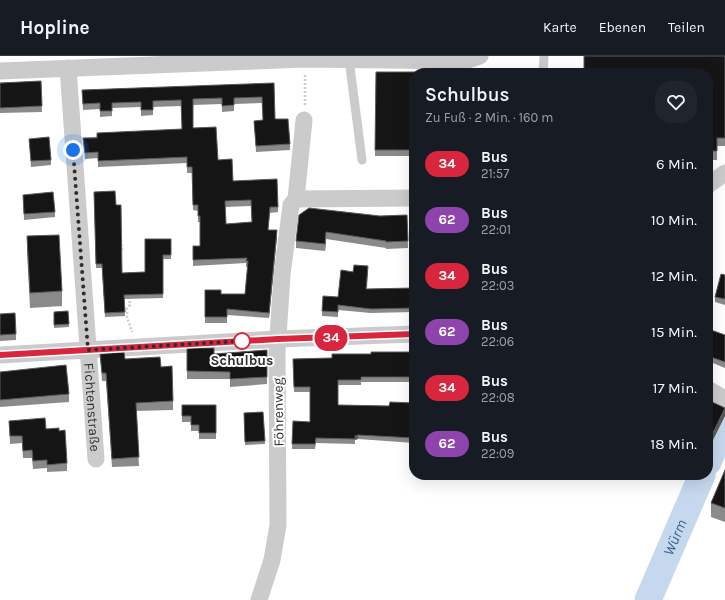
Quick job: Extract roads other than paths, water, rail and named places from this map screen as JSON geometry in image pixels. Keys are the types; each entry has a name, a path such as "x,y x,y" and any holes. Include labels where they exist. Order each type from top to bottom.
{"street":[{"path":"0,71 47,62 68,68 175,60 255,58 465,61 480,56"},
{"name":"Fichtenstraße","path":"68,68 96,459"},
{"name":"Föhrenweg","path":"259,600 272,560 278,525 278,339 282,275 291,205 296,199 304,120"},
{"path":"713,181 725,173"},
{"path":"296,199 409,198"},
{"path":"0,355 278,339 409,334"}],"lane":[{"path":"543,68 544,56"},
{"path":"349,59 362,160"}],"waterway":[{"name":"Würm","path":"713,451 725,424"},
{"name":"Würm","path":"648,600 700,480"}],"place":[{"name":"Schulbus","path":"242,341"}]}
